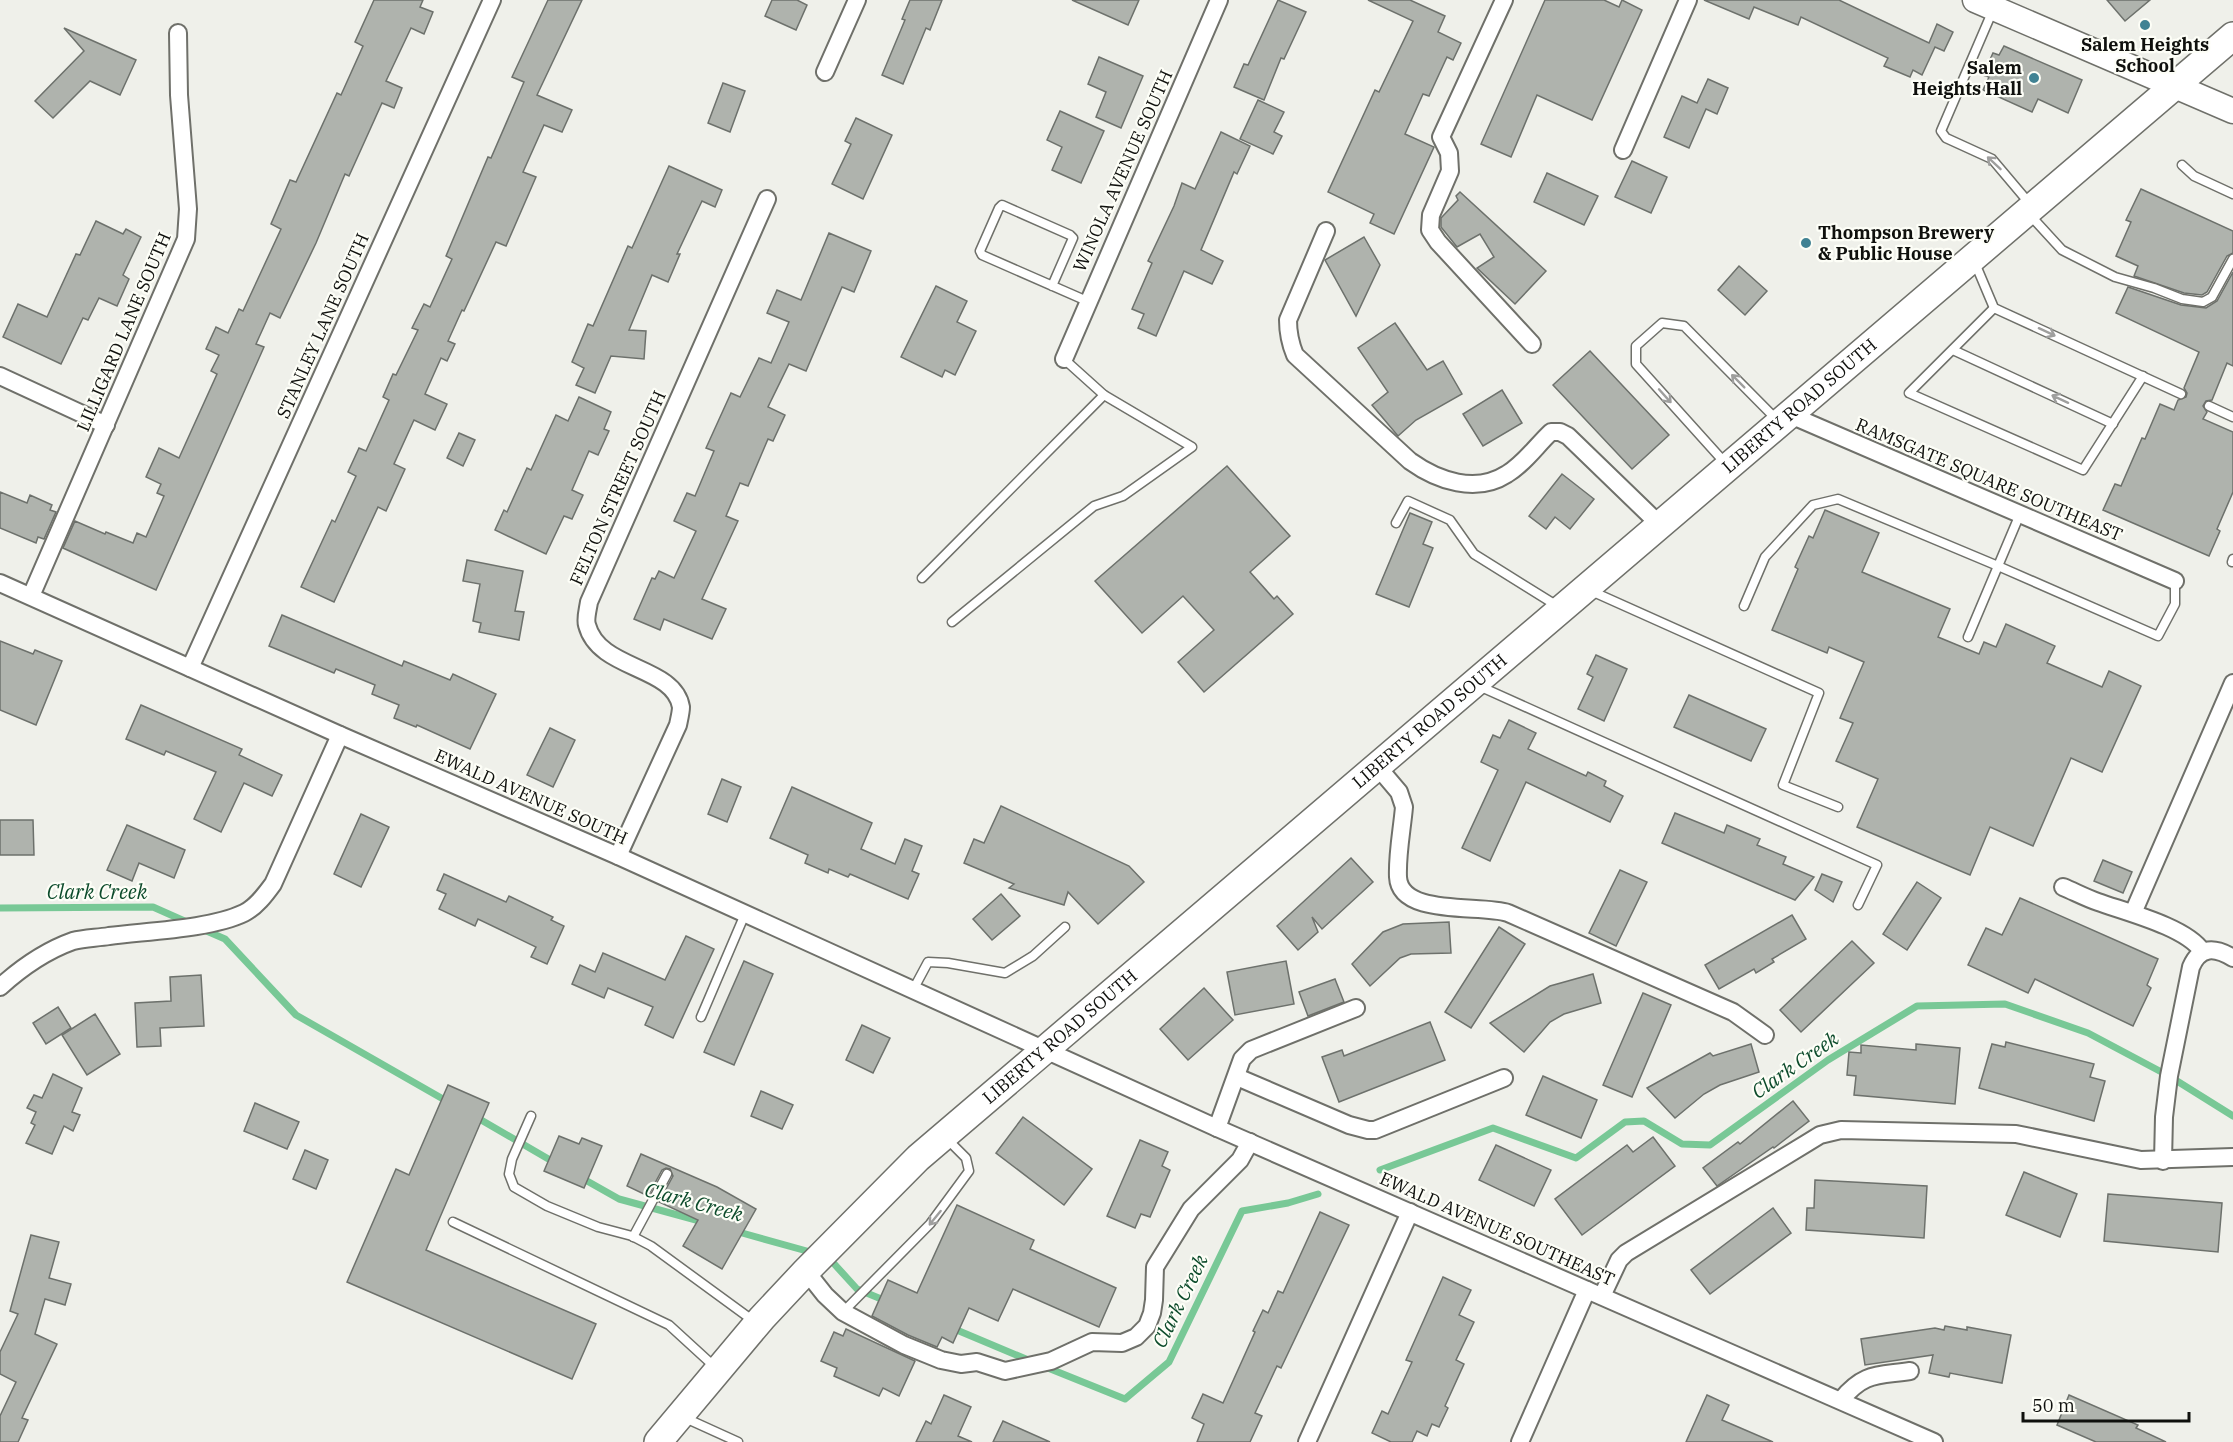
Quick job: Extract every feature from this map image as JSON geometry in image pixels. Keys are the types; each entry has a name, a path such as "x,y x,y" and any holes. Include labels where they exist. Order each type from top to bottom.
{"main road":[{"path":"1984,4 2233,111"},
{"name":"LIBERTY ROAD SOUTH","path":"658,1442 806,1271 880,1196 944,1136 2233,36"}],"street":[{"name":"STANLEY LANE SOUTH","path":"190,668 492,0"},
{"path":"825,72 857,0"},
{"name":"WINOLA AVENUE SOUTH","path":"1064,359 1087,301 1220,0"},
{"path":"1504,0 1441,137 1449,153 1450,171 1431,215 1430,230 1438,242 1532,344"},
{"path":"1623,150 1688,0"},
{"name":"LILLIGARD LANE SOUTH","path":"31,596 186,239 188,209 179,95 178,33"},
{"name":"FELTON STREET SOUTH","path":"618,856 678,725 681,708 674,692 659,679 614,658 597,645 586,624 589,602 767,200"},
{"path":"1326,231 1288,320 1288,336 1292,348 1295,355 1410,461 1426,472 1447,480 1465,484 1481,484 1508,474 1551,432 1560,432 1568,436 1660,525"},
{"path":"0,376 106,425"},
{"name":"RAMSGATE SQUARE SOUTHEAST","path":"1784,418 2020,514 2175,581"},
{"name":"EWALD AVENUE SOUTH","path":"0,583 618,856 1045,1049"},
{"path":"2133,913 2233,683"},
{"path":"0,987 18,971 74,941 199,925 246,912 273,884 340,735"},
{"path":"1377,766 1402,799 1404,807 1398,877 1402,890 1416,901 1431,906 1490,908 1508,913 1733,1012 1765,1035"},
{"path":"2063,888 2133,913 2191,938 2202,951"},
{"path":"2163,1161 2164,1117 2187,980 2195,957 2202,951 2214,950 2233,958"},
{"path":"1217,1128 1242,1059 1251,1050 1356,1008"},
{"name":"EWALD AVENUE SOUTHEAST","path":"1045,1049 1217,1128 1934,1442"},
{"path":"1237,1077 1349,1125 1368,1130 1375,1130 1504,1078"},
{"path":"1520,1442 1595,1293 1619,1260 1626,1253 1820,1135 1841,1130 2016,1134 2117,1157 2141,1160 2233,1157"},
{"path":"806,1271 825,1295 843,1312 904,1345 941,1360 961,1364 976,1362 1005,1371 1051,1361 1092,1342 1122,1343 1136,1337 1147,1326 1154,1300 1155,1267 1191,1209 1240,1160 1250,1142"},
{"path":"1307,1442 1410,1212"},
{"path":"1841,1400 1852,1387 1867,1377 1910,1371"}],"lane":[{"path":"1984,4 1941,131 1946,138 1992,159 2062,250 2115,277 2182,299 2202,303 2212,297 2233,259"},
{"path":"2182,165 2194,176 2233,194"},
{"path":"1052,286 1073,238 1002,205 980,251 982,255 1052,286 1087,301"},
{"path":"1973,257 1994,308 2181,394"},
{"path":"1994,308 1909,393 2083,470 2143,376"},
{"path":"1728,466 1636,364 1636,346 1662,323 1684,326 1784,418"},
{"path":"1953,350 2113,424"},
{"path":"952,622 1094,506 1124,496 1192,447 1104,395 1064,359"},
{"path":"922,578 1104,395"},
{"path":"2209,406 2233,417"},
{"path":"1744,606 1765,557 1813,505 1838,499 2158,636 2175,604 2175,581"},
{"path":"1396,524 1408,501 1450,520 1474,554 1562,609"},
{"path":"1968,637 2020,514"},
{"path":"1586,588 1819,693 1783,785 1838,807"},
{"path":"1473,684 1877,865 1858,905"},
{"path":"701,1017 745,914"},
{"path":"913,990 928,962 948,963 1005,973 1033,956 1065,927"},
{"path":"531,1116 509,1174 514,1187 532,1199 651,1246 758,1324"},
{"path":"843,1312 930,1224 969,1171 966,1158 944,1136"},
{"path":"633,1237 667,1174"},
{"path":"453,1222 669,1324 718,1370"},
{"path":"680,1416 738,1442"}],"building":[{"path":"374,0 423,0 420,7 433,12 424,34 411,28 386,81 402,88 394,108 382,103 349,176 345,174 316,243 280,318 270,313 256,344 264,347 156,590 63,548 75,521 133,543 137,533 146,537 164,496 157,493 161,484 146,477 159,448 179,458 217,374 211,371 219,355 206,349 216,327 228,333 239,309 243,311 281,229 271,224 290,180 296,182 337,93 341,95 363,46 355,42"},
{"path":"548,0 582,0 537,95 572,110 562,132 544,125 523,172 536,177 506,246 496,242 448,341 455,344 447,361 441,358 425,394 447,404 435,430 414,420 394,464 405,469 386,511 378,507 334,602 301,587 332,520 335,522 356,476 348,472 359,448 366,451 389,400 383,397 418,330 412,328 424,304 430,307 452,259 446,256 488,157 491,158 524,82 512,77"},
{"path":"772,0 797,0 807,5 796,30 765,16"},
{"path":"910,0 942,0 930,30 926,28 903,84 882,75 905,20 902,19"},
{"path":"1072,0 1139,0 1128,25"},
{"path":"1278,0 1306,12 1284,59 1281,58 1264,100 1234,87 1244,64 1248,65"},
{"path":"1368,0 1410,0 1445,16 1438,32 1461,43 1453,60 1447,57 1429,96 1423,94 1405,134 1434,147 1394,234 1370,223 1374,214 1328,192 1375,90 1379,92 1413,21"},
{"path":"1545,0 1604,0 1619,7 1622,0 1642,10 1592,120 1537,95 1511,157 1481,144"},
{"path":"1704,0 1839,0 1929,43 1937,24 1953,32 1944,51 1935,47 1922,75 1913,70 1910,77 1884,66 1888,58 1801,17 1798,25 1754,7 1749,19"},
{"path":"2107,0 2150,0 2125,21"},
{"path":"64,28 136,60 120,95 90,81 53,118 35,101 84,51"},
{"name":"Salem Heights Hall","path":"2004,46 2082,80 2068,113 2038,99 2032,112 1983,90 1989,77 1983,75 1993,53 1999,55"},
{"path":"1099,57 1143,76 1121,128 1096,117 1106,92 1088,84"},
{"path":"1708,79 1728,88 1717,114 1706,109 1689,148 1664,137 1682,96 1697,103"},
{"path":"723,83 745,91 730,132 708,123"},
{"path":"1258,100 1284,112 1274,132 1282,136 1273,154 1240,139"},
{"path":"1060,111 1104,131 1081,183 1052,170 1062,147 1047,140"},
{"path":"856,118 892,135 863,199 832,184 851,144 845,141"},
{"path":"1221,132 1250,146 1237,174 1234,172 1201,250 1223,261 1212,284 1184,271 1156,336 1138,328 1144,314 1132,309 1152,263 1148,261 1174,206 1182,183 1195,189"},
{"path":"1632,161 1667,177 1651,213 1615,197"},
{"path":"669,166 722,190 715,207 702,201 677,254 680,254 668,282 652,275 629,330 646,331 644,359 611,356 595,393 576,385 584,368 572,362 588,324 593,326 628,246 632,248"},
{"path":"1547,173 1598,196 1584,225 1534,202"},
{"path":"2141,189 2233,231 2233,253 2227,256 2207,292 2202,295 2184,293 2134,276 2138,266 2116,256 2131,222 2126,220"},
{"path":"1460,192 1546,271 1515,304 1477,268 1494,257 1480,234 1457,247 1441,227 1441,218 1458,200 1456,196"},
{"path":"96,221 123,234 126,229 141,237 123,275 129,279 117,306 99,298 88,320 83,318 61,364 3,337 18,304 47,317 76,254 80,255"},
{"path":"829,233 871,251 854,292 842,287 806,371 789,364 768,407 785,415 773,441 768,439 748,486 740,483 726,516 738,521 702,599 726,609 712,639 664,619 660,630 634,619 652,578 655,579 659,571 674,578 696,531 674,521 687,493 695,496 714,451 706,448 731,393 740,397 759,358 771,363 789,322 767,313 777,290 801,300"},
{"path":"1364,237 1380,265 1356,316 1325,260"},
{"path":"1739,266 1767,291 1745,315 1718,290"},
{"path":"2233,272 2233,366 2227,363 2212,400 2206,401 2203,406 2207,412 2203,419 2233,432 2233,492 2217,529 2220,531 2209,556 2103,510 2115,484 2121,486 2160,404 2174,410 2178,400 2186,397 2187,393 2184,388 2199,352 2116,313 2128,287 2181,305 2206,308 2217,301"},
{"path":"936,286 967,301 957,322 976,331 955,375 945,370 942,377 901,357"},
{"path":"1395,323 1427,370 1443,361 1462,394 1416,420 1398,436 1372,405 1388,392 1358,348"},
{"path":"1590,351 1669,435 1632,469 1553,385"},
{"path":"1502,390 1522,423 1483,446 1463,414"},
{"path":"579,397 611,412 604,429 609,431 598,455 589,451 572,490 583,495 572,519 564,516 546,554 495,530 504,510 507,512 527,468 531,470 556,415 568,421"},
{"path":"459,433 475,440 463,466 447,458"},
{"path":"1227,466 1290,536 1250,572 1274,599 1277,596 1293,614 1204,692 1178,662 1214,630 1183,596 1142,633 1095,581"},
{"path":"1562,474 1594,499 1570,529 1555,517 1546,529 1529,516"},
{"path":"0,492 27,503 30,495 52,505 50,510 56,512 44,539 38,537 36,543 0,528"},
{"path":"1825,510 1879,533 1862,572 1950,609 1938,637 1979,654 1984,642 1996,647 2006,624 2055,646 2047,663 2102,687 2109,671 2141,686 2102,772 2071,758 2033,846 1990,827 1970,875 1857,827 1878,779 1836,761 1853,723 1840,718 1864,662 1829,647 1827,653 1772,630 1798,569 1795,567 1809,536 1813,538"},
{"path":"1410,513 1432,522 1423,544 1433,548 1409,607 1376,594"},
{"path":"467,560 523,571 515,611 524,612 519,640 479,632 481,623 473,621 480,584 463,581"},
{"path":"282,615 402,666 404,661 450,680 453,674 496,694 470,749 417,725 416,727 394,718 399,705 372,694 375,685 336,669 334,673 269,646"},
{"path":"0,641 33,654 35,650 62,661 36,725 0,710"},
{"path":"1596,655 1627,669 1604,721 1578,709 1593,677 1587,674"},
{"path":"1689,695 1766,729 1751,761 1674,727"},
{"path":"141,705 242,749 239,755 282,775 272,796 244,783 221,832 194,819 216,772 166,751 164,755 126,739"},
{"path":"1509,720 1536,733 1528,749 1586,776 1588,772 1606,781 1604,786 1623,796 1610,822 1526,782 1490,861 1462,848 1498,770 1481,762 1493,735 1500,738"},
{"path":"550,728 575,740 553,787 527,775"},
{"path":"722,779 741,787 727,822 708,814"},
{"path":"792,787 872,823 861,849 895,864 905,839 922,846 912,871 919,874 908,899 850,874 848,877 829,869 828,873 805,863 808,855 770,838"},
{"path":"1001,806 1129,866 1144,882 1098,924 1068,892 1064,905 1009,888 1014,884 964,863 974,839 984,843"},
{"path":"1675,813 1724,833 1727,825 1760,839 1757,845 1786,857 1783,864 1814,877 1795,900 1662,843"},
{"path":"361,814 389,827 361,887 334,874"},
{"path":"0,820 33,820 34,855 0,855"},
{"path":"127,825 185,850 174,878 139,863 132,881 107,870"},
{"path":"1351,858 1373,882 1322,929 1312,917 1318,932 1298,950 1277,926"},
{"path":"2103,860 2132,872 2123,893 2094,881"},
{"path":"1620,870 1647,882 1616,946 1589,933"},
{"path":"444,874 506,902 509,896 553,917 551,920 564,926 547,964 531,957 536,947 478,919 475,926 439,909 446,894 437,890"},
{"path":"1822,874 1842,882 1833,902 1815,890"},
{"path":"1917,882 1941,898 1907,950 1883,934"},
{"path":"1001,894 1020,916 992,940 973,919"},
{"path":"2020,898 2158,959 2147,985 2151,988 2133,1026 2035,979 2028,993 1968,965 1986,928 2002,935"},
{"path":"1792,915 1806,939 1772,959 1774,962 1756,973 1754,969 1719,989 1705,965"},
{"path":"1449,922 1451,953 1411,954 1400,958 1370,986 1352,964 1383,932 1403,924"},
{"path":"1499,927 1525,944 1471,1028 1445,1012"},
{"path":"686,936 714,949 673,1038 645,1025 653,1007 608,988 604,998 572,984 580,965 595,972 603,953 665,980"},
{"path":"1852,941 1874,963 1801,1032 1780,1010"},
{"path":"744,961 773,974 734,1065 704,1052"},
{"path":"1286,961 1294,1004 1235,1015 1227,972"},
{"path":"1593,974 1601,1003 1564,1014 1550,1022 1524,1052 1490,1023 1550,986"},
{"path":"201,975 204,1026 160,1028 161,1046 137,1047 135,1003 171,1001 170,977"},
{"path":"1335,979 1344,1002 1308,1016 1299,992"},
{"path":"1204,988 1233,1020 1188,1060 1160,1029"},
{"path":"1643,993 1671,1005 1632,1097 1603,1085"},
{"path":"58,1007 71,1028 46,1044 33,1023"},
{"path":"95,1014 120,1054 87,1075 62,1035"},
{"path":"1430,1022 1445,1060 1339,1102 1322,1057 1342,1050 1344,1056"},
{"path":"862,1025 890,1038 873,1073 846,1060"},
{"path":"2006,1042 2094,1064 2090,1077 2105,1081 2094,1121 1979,1088 1992,1044 2005,1047"},
{"path":"1751,1044 1759,1072 1720,1085 1704,1094 1675,1118 1647,1088 1710,1053 1713,1056"},
{"path":"1916,1044 1960,1048 1955,1104 1854,1095 1856,1076 1847,1075 1849,1052 1861,1053 1861,1045 1916,1050"},
{"path":"53,1074 82,1088 72,1112 80,1115 73,1131 64,1126 52,1154 26,1143 35,1125 31,1123 36,1112 27,1108 34,1095 42,1098"},
{"path":"1543,1076 1597,1100 1581,1138 1526,1115"},
{"path":"448,1085 489,1103 426,1250 596,1324 572,1379 347,1282 396,1169 409,1175"},
{"path":"761,1091 793,1105 782,1129 751,1116"},
{"path":"1793,1101 1809,1121 1774,1148 1717,1186 1703,1168 1738,1142 1740,1144"},
{"path":"255,1103 299,1122 287,1149 244,1131"},
{"path":"1023,1117 1092,1169 1064,1205 996,1153"},
{"path":"559,1136 579,1144 582,1138 602,1146 584,1188 544,1171"},
{"path":"1653,1137 1675,1166 1582,1235 1555,1199 1627,1145 1633,1152"},
{"path":"1140,1140 1168,1152 1162,1166 1170,1170 1150,1217 1141,1214 1135,1228 1107,1216"},
{"path":"1496,1145 1551,1170 1534,1206 1479,1180"},
{"path":"305,1150 328,1160 316,1189 293,1179"},
{"path":"641,1154 717,1187 756,1209 722,1269 683,1246 698,1220 659,1202 673,1176 670,1169 662,1170 648,1196 627,1186"},
{"path":"2024,1172 2077,1194 2060,1237 2006,1215"},
{"path":"1815,1180 1927,1186 1924,1238 1806,1230 1807,1208 1814,1208"},
{"path":"2108,1194 2222,1203 2218,1252 2104,1241"},
{"path":"957,1205 1034,1240 1030,1249 1116,1288 1099,1327 1013,1289 998,1321 969,1308 953,1343 942,1337 937,1347 872,1316 888,1280 917,1293"},
{"path":"1773,1208 1791,1233 1710,1294 1691,1270"},
{"path":"1320,1212 1349,1225 1281,1368 1277,1366 1255,1413 1262,1416 1250,1442 1197,1442 1204,1424 1192,1418 1203,1394 1223,1403 1263,1310 1268,1313 1278,1291 1283,1293"},
{"path":"31,1235 59,1242 49,1278 71,1284 65,1305 45,1299 35,1334 57,1344 22,1418 28,1420 18,1442 0,1442 0,1416 16,1382 0,1374 0,1352 18,1314 10,1311"},
{"path":"1443,1277 1471,1290 1459,1315 1474,1322 1456,1360 1464,1364 1445,1406 1448,1408 1439,1427 1432,1424 1427,1436 1417,1431 1412,1442 1391,1442 1372,1433 1382,1411 1388,1414 1412,1362 1406,1360"},
{"path":"1945,1326 1967,1330 1967,1327 2011,1335 2002,1383 1950,1373 1949,1377 1929,1373 1933,1355 1865,1365 1861,1339 1935,1328 1944,1330"},
{"path":"846,1329 915,1361 899,1396 883,1388 879,1396 834,1376 837,1368 821,1361 834,1332 843,1336"},
{"path":"944,1395 971,1407 958,1436 972,1442 916,1442 926,1421 931,1424"},
{"path":"1707,1395 1729,1405 1722,1420 1773,1442 1686,1442"},
{"path":"2069,1395 2138,1425 2136,1428 2166,1442 2096,1442 2057,1425"},
{"path":"1003,1421 1050,1442 993,1442"}],"waterway":[{"name":"Clark Creek","path":"0,908 153,907 189,923"},
{"name":"Clark Creek","path":"202,929 225,939 296,1015 450,1103"},
{"name":"Clark Creek","path":"1380,1170 1493,1128 1576,1158 1625,1122 1644,1121 1682,1144 1710,1145 1828,1060 1917,1006 2005,1004 2088,1033 2169,1076 2233,1116"},
{"name":"Clark Creek","path":"476,1117 557,1164"},
{"name":"Clark Creek","path":"580,1177 619,1199 707,1223"},
{"name":"Clark Creek","path":"1043,1366 1125,1399 1169,1362 1242,1211 1288,1203 1318,1194"},
{"name":"Clark Creek","path":"735,1231 814,1253"},
{"name":"Clark Creek","path":"827,1256 857,1289 886,1301"},
{"name":"Clark Creek","path":"952,1328 1033,1362"}],"place":[{"name":"Salem Heights School","path":"2145,25"},
{"name":"Salem Heights Hall","path":"2034,78"},
{"name":"Thompson Brewery & Public House","path":"1806,243"}]}
